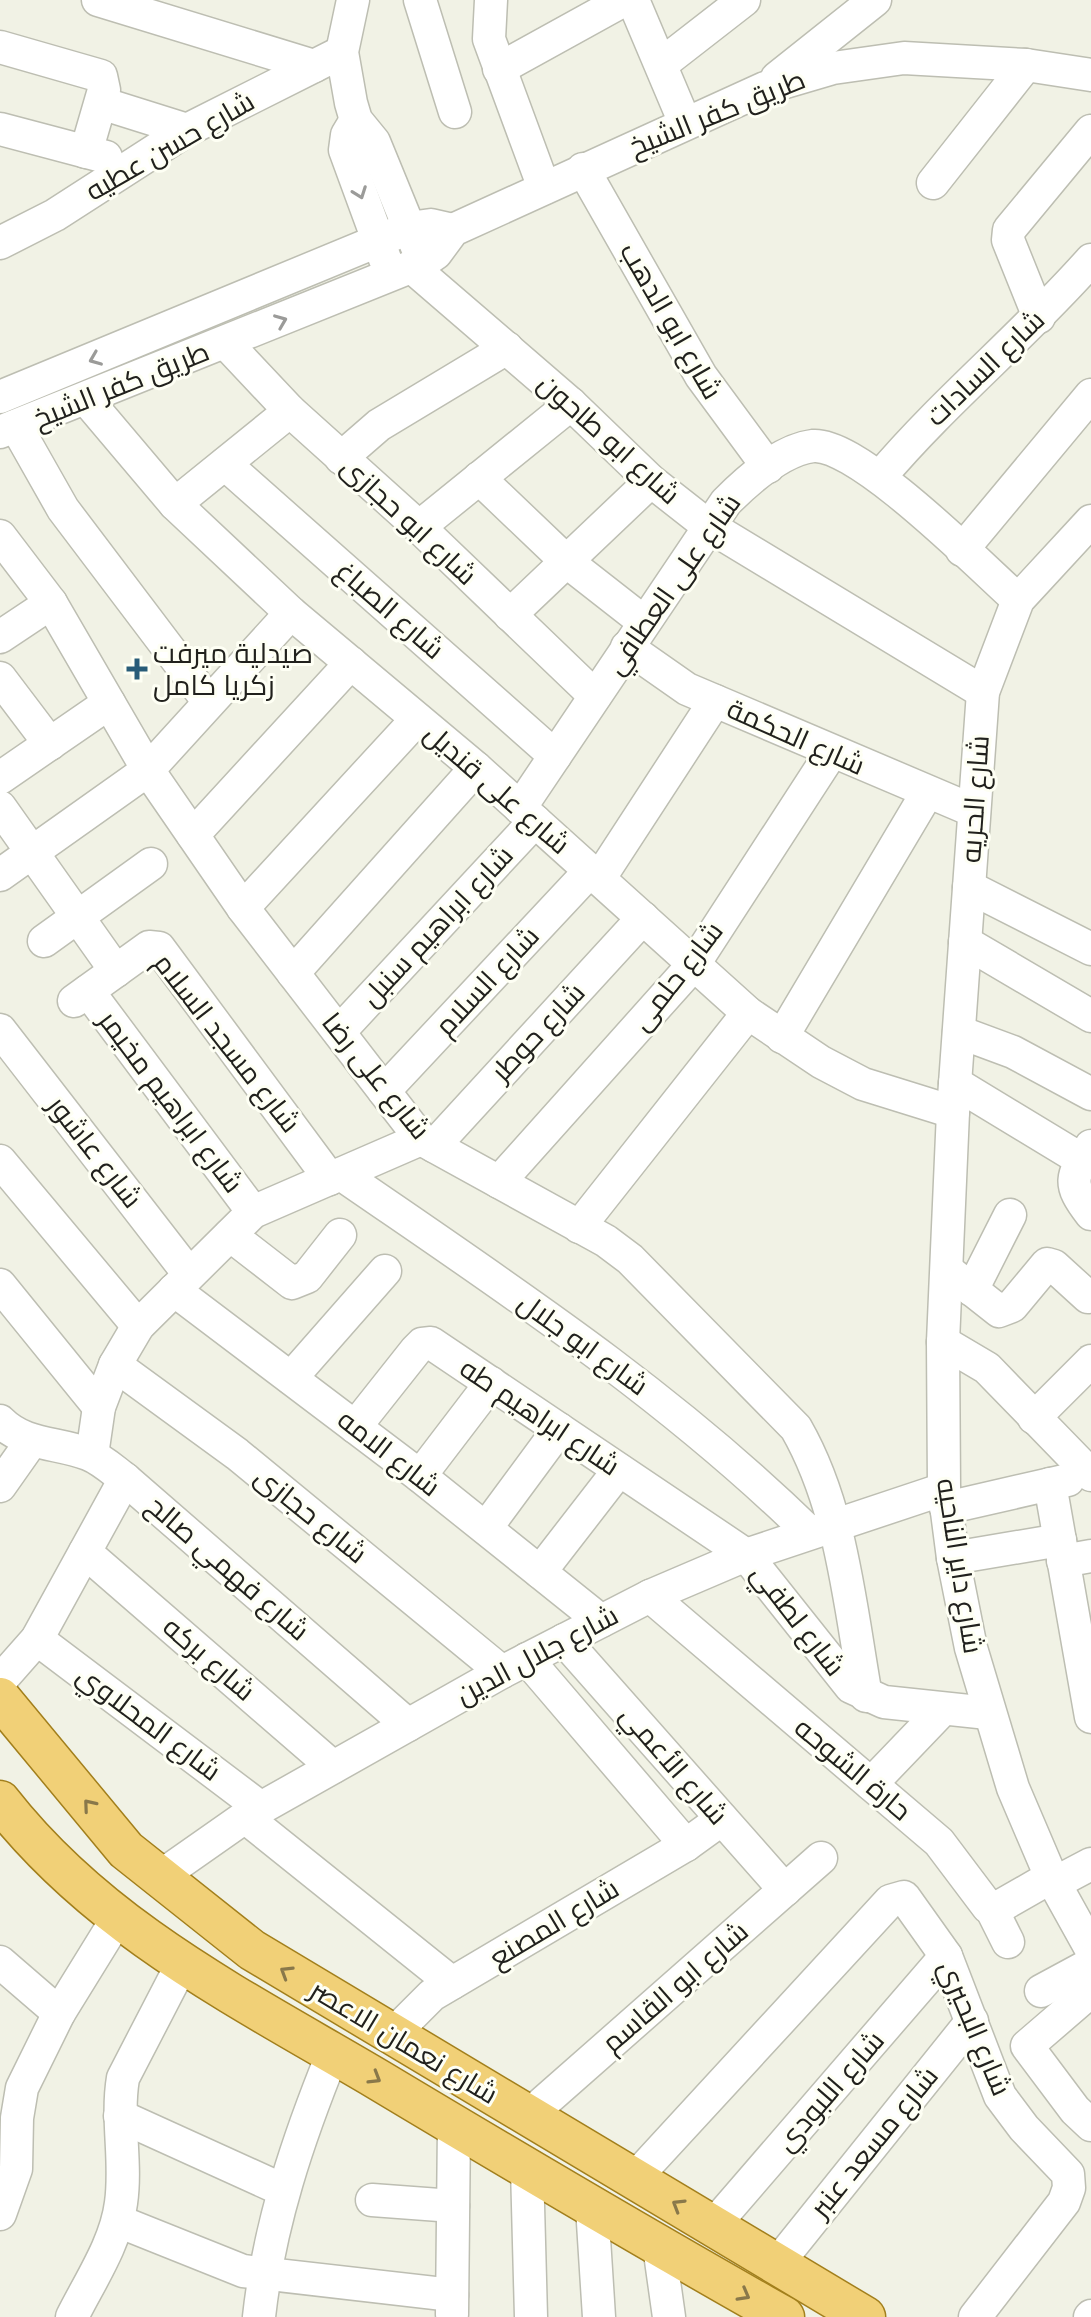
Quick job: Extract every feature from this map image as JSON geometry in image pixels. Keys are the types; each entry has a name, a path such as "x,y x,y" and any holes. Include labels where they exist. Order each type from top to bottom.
{"main road":[{"name":"شارع نعمان الاعصر","path":"4,1706 146,1867 252,1950 865,2317"},
{"name":"شارع نعمان الاعصر","path":"0,1801 13,1838 104,1909 182,1964 784,2317"},
{"path":"104,1909 134,1897 146,1867"},
{"path":"333,2053 353,2013"}],"street":[{"path":"98,0 314,66"},
{"path":"353,0 342,52 356,120 374,142 409,228 409,268"},
{"path":"420,0 455,112"},
{"path":"491,0 493,17 487,33 544,188"},
{"path":"499,69 568,45 624,0"},
{"path":"633,0 663,63 685,123"},
{"path":"663,63 744,0"},
{"path":"765,88 875,0"},
{"path":"0,47 98,74 104,85 86,152"},
{"name":"شارع حسن عطيه","path":"0,243 55,215 187,130 342,52"},
{"name":"طريق كفر الشيخ","path":"5,431 409,268 436,253 453,230 765,88 833,68 904,58 1026,65 1091,75"},
{"path":"933,183 1026,65"},
{"path":"101,103 187,130"},
{"path":"356,120 347,135 345,150 377,240 409,268"},
{"path":"0,129 132,164"},
{"path":"1039,317 1008,240 1009,230 1091,131"},
{"name":"شارع ابو الدهب","path":"583,169 701,376 768,467"},
{"name":"طريق كفر الشيخ","path":"0,397 409,228 431,225 453,230"},
{"name":"شارع السادات","path":"880,477 914,437 1039,317 1091,260"},
{"name":"شارع ابو طاحون","path":"409,268 507,348 651,481 707,525 983,692"},
{"path":"141,341 153,373"},
{"name":"شارع ابو حجازى","path":"226,343 290,411 419,527 595,696"},
{"path":"341,458 379,425 507,348"},
{"path":"962,550 1091,395"},
{"name":"شارع على قنديل","path":"87,400 175,504 291,613 476,768 748,1013 782,1037 863,1084 954,1097 1086,1153"},
{"path":"419,527 571,404"},
{"path":"175,504 290,411"},
{"path":"5,431 209,702"},
{"name":"شارع على العطافي","path":"528,814 555,756 707,525 726,502 768,467 802,449 826,447 880,477 1018,600"},
{"name":"شارع الصباغ","path":"225,464 555,756"},
{"name":"شارع الحكمة","path":"479,478 566,561 687,689 831,753 974,811"},
{"path":"510,615 651,481"},
{"name":"شارع الحريه","path":"954,1097 983,692 1018,600 1091,521"},
{"name":"شارع على رضا","path":"0,536 51,603 148,770 243,908 427,1142 630,1259 796,1428 807,1447 822,1529 866,1696"},
{"path":"0,637 51,603"},
{"path":"0,875 148,770 291,613"},
{"path":"193,835 351,663"},
{"path":"0,678 50,744"},
{"name":"شارع السلام","path":"384,1091 595,875 715,701"},
{"path":"0,778 109,703"},
{"path":"243,908 417,719"},
{"name":"شارع حلمى","path":"499,1182 694,964 831,753"},
{"path":"293,973 476,768"},
{"path":"782,1037 927,793"},
{"path":"0,807 116,971"},
{"name":"شارع ابراهيم سنبل","path":"339,1032 528,814"},
{"path":"44,941 151,864"},
{"path":"969,887 1091,949"},
{"name":"شارع حوطر","path":"427,1142 643,918"},
{"path":"965,942 1091,1016"},
{"name":"شارع مسجد السلام","path":"81,996 149,947 159,948 336,1176"},
{"name":"شارع ابراهيم مخيمر","path":"81,996 253,1212"},
{"path":"579,1227 748,1013"},
{"name":"شارع عاشور","path":"0,1030 182,1282"},
{"path":"959,1032 1013,1052 1091,1094"},
{"name":"شارع داير الناحيه","path":"954,1097 943,1342 945,1499 953,1558 988,1713 1013,1788 1053,1880 1091,1949"},
{"path":"92,1455 99,1407 115,1365 138,1326 253,1212 336,1176 427,1142"},
{"path":"1086,1153 1073,1182 1075,1194 1091,1214"},
{"path":"0,1161 138,1326"},
{"name":"شارع ابو جلال","path":"336,1176 628,1374 822,1529"},
{"path":"972,1290 1010,1215"},
{"path":"230,1235 292,1283 307,1277 340,1235"},
{"path":"947,1270 999,1311 1007,1310 1051,1264 1088,1297"},
{"path":"291,1378 385,1271"},
{"name":"شارع الامه","path":"182,1282 291,1378 420,1476 601,1621"},
{"path":"0,1285 99,1407"},
{"path":"943,1342 987,1368 1091,1475"},
{"name":"شارع ابراهيم طه","path":"355,1427 422,1344 431,1343 746,1555"},
{"path":"1034,1418 1091,1361"},
{"name":"شارع حجازى","path":"115,1365 237,1454 514,1666 686,1845"},
{"path":"420,1476 491,1383"},
{"path":"0,1421 31,1442 0,1486"},
{"path":"486,1528 559,1429"},
{"name":"شارع فهمي صالح","path":"31,1442 92,1455 125,1479 408,1725"},
{"path":"540,1572 619,1470"},
{"path":"945,1499 1091,1475"},
{"path":"4,1706 125,1479"},
{"path":"1050,1484 1071,1552 1091,1717"},
{"name":"شارع جلال الدين","path":"146,1867 253,1812 514,1666 650,1596 746,1555 822,1529 945,1499"},
{"name":"شارع بركه","path":"85,1552 333,1767"},
{"path":"953,1558 1071,1552"},
{"name":"شارع لطفي","path":"746,1555 839,1674 866,1696 884,1702 988,1713"},
{"name":"حارة الشوحه","path":"650,1596 939,1842 991,1908 1008,1942"},
{"name":"شارع المحلاوي","path":"37,1639 253,1812 452,1983"},
{"name":"شارع الأعمي","path":"564,1640 785,1890"},
{"path":"871,1784 943,1709"},
{"name":"شارع المصنع","path":"392,2035 414,2009 452,1983 686,1845 722,1819"},
{"name":"شارع ابو القاسم","path":"528,2116 821,1858"},
{"path":"991,1908 1091,1864"},
{"name":"شارع البحيري","path":"634,2179 895,1897 909,1902 946,1956 1000,2096 1024,2128 1068,2174 1069,2188 1064,2202 975,2317"},
{"path":"0,2214 11,2188 9,2148 22,2088 59,2013 104,1909"},
{"name":"شارع اللبودي","path":"713,2226 946,1956"},
{"path":"0,1962 59,2013"},
{"path":"72,2317 118,2221 122,2200 119,2097 126,2070 182,1964"},
{"path":"1041,1991 1091,1964"},
{"path":"1086,2111 1027,2046 1091,1991"},
{"name":"شارع مسعد عنبر","path":"777,2264 972,2021"},
{"path":"259,2317 263,2276 283,2190 305,2121 333,2053"},
{"path":"120,2116 283,2190"},
{"path":"118,2221 223,2265 263,2276 452,2306 454,2125"},
{"path":"527,2168 531,2317"},
{"path":"372,2200 453,2206"},
{"path":"592,2207 599,2317"},
{"path":"659,2246 669,2317"}],"place":[{"name":"صيدلية ميرفت زكريا كامل","path":"137,669"}]}
